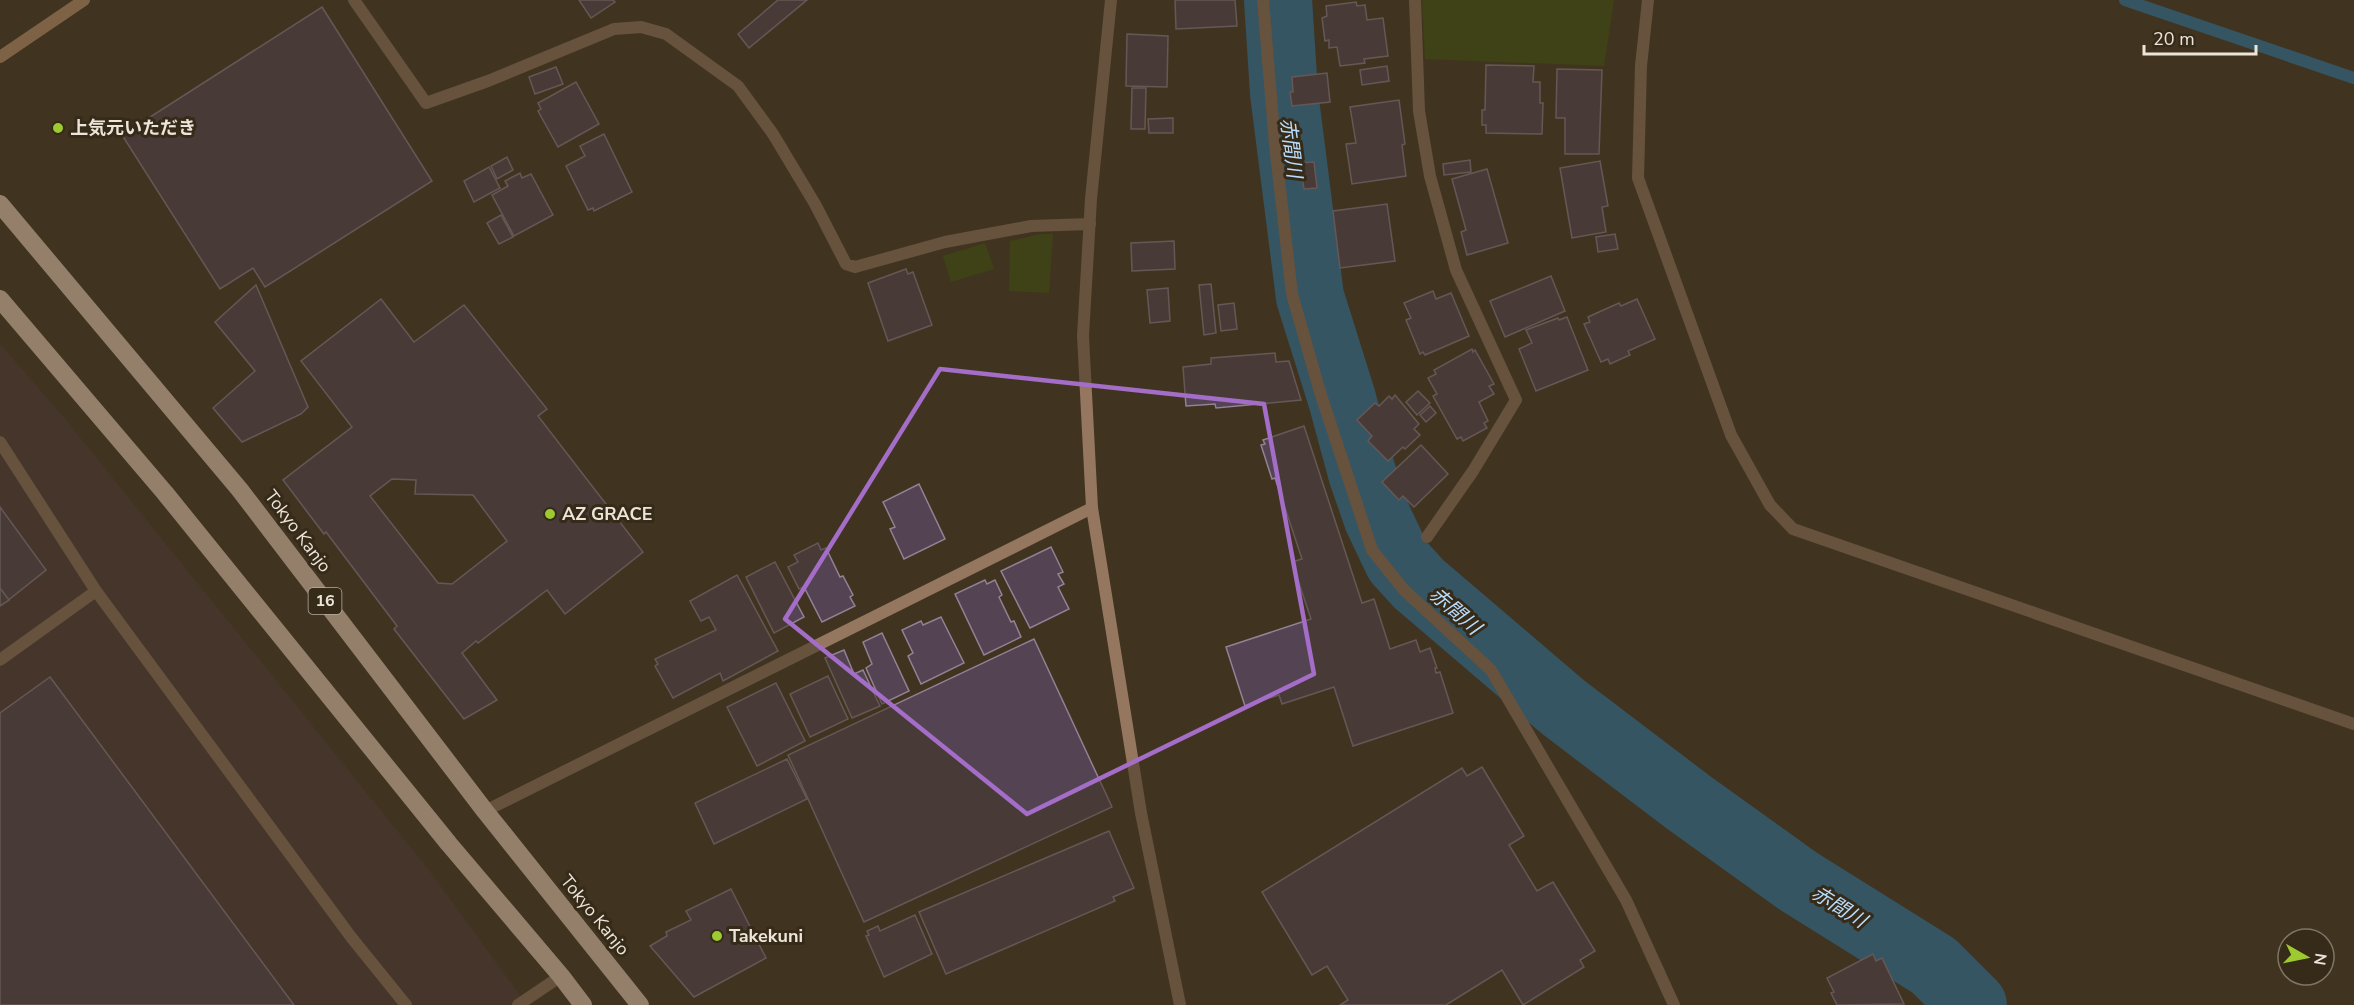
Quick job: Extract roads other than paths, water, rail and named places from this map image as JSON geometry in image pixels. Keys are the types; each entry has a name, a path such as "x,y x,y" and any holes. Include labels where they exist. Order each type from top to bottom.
{"highway":[{"name":"Tokyo Kanjo","path":"0,204 240,490 485,811 640,1005"},
{"path":"0,299 165,493 449,844 583,1005"}],"street":[{"path":"0,57 84,0"},
{"path":"354,0 426,103 488,81 614,29 641,27 666,34 738,86 773,134 815,204 846,264 855,267 945,242 1030,226 1090,224"},
{"path":"1111,0 1090,224 1083,336 1092,508 1141,813 1180,1005"},
{"path":"1263,0 1275,145 1292,294 1320,392 1372,550 1404,590 1491,670 1626,900 1674,1005"},
{"path":"1414,0 1419,111 1430,176 1456,270 1516,400 1473,471 1427,537"},
{"path":"1648,0 1641,66 1638,178 1731,435 1770,505 1793,529 2354,724"},
{"path":"0,442 96,591 351,937 406,1005"},
{"path":"485,811 1092,508"},
{"path":"0,660 96,591"},
{"path":"518,1005 561,976"}],"waterway":[{"name":"赤間川","path":"1278,0 1284,93 1310,297 1362,473 1378,519 1398,561 1419,584 1563,707 1688,802 1798,881 1934,966 1973,1005"},
{"path":"2125,0 2354,78"}],"place":[{"name":"上気元いただき","path":"58,128"},
{"name":"AZ GRACE","path":"550,514"},
{"name":"Takekuni","path":"717,936"}]}
